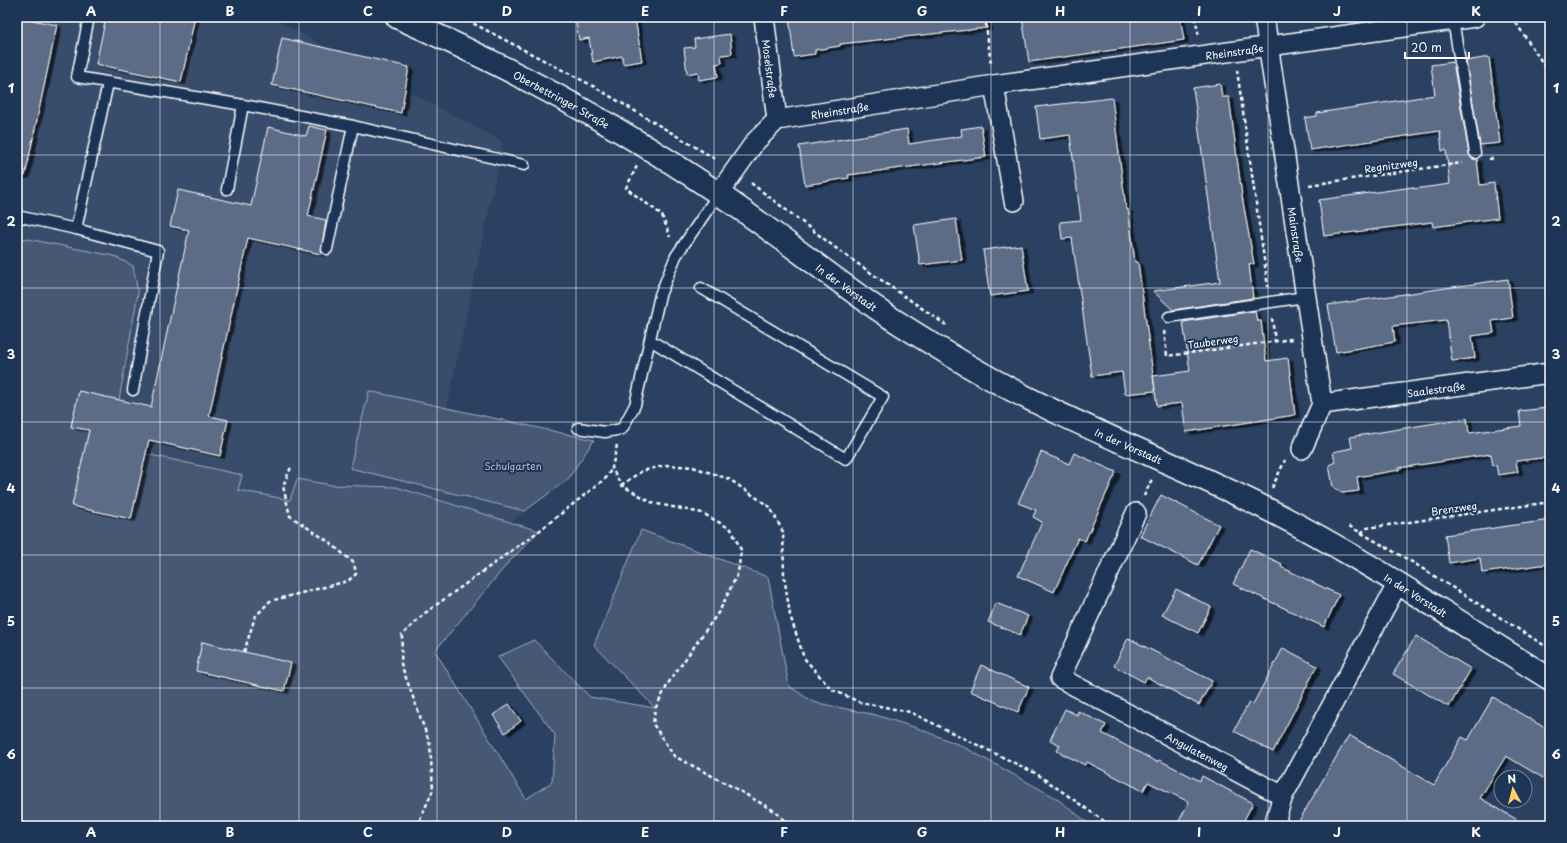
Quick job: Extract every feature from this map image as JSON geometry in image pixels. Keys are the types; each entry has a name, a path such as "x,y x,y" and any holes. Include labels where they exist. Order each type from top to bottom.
{"street":[{"name":"Oberbettringer Straße","path":"397,17 453,42 520,76 647,148 719,194"},
{"name":"Moselstraße","path":"764,17 777,120"},
{"name":"Mainstraße","path":"1264,17 1322,404"},
{"name":"Rheinstraße","path":"777,120 994,85 1475,17"},
{"path":"994,85 1014,201"},
{"path":"719,194 755,142 777,120"},
{"name":"In der Vorstadt","path":"719,194 882,312 938,348 998,383 1066,417 1262,507 1332,544 1398,583 1550,679"},
{"name":"Saalestraße","path":"1322,404 1550,373"},
{"path":"1302,449 1322,404"},
{"name":"Angulatenweg","path":"1136,513 1060,678 1283,796"},
{"path":"1279,826 1276,818 1283,796 1398,583"}],"lane":[{"path":"89,17 77,77 243,105 353,126 524,165"},
{"path":"1453,20 1475,152"},
{"path":"76,229 108,82"},
{"path":"227,189 243,105"},
{"path":"328,249 353,126"},
{"path":"578,428 604,432 622,429 635,405 660,295 676,256 719,194"},
{"path":"17,216 76,229 158,251 133,390"},
{"path":"650,340 846,459 883,398 701,288"},
{"path":"1169,317 1305,297"}],"path":[{"path":"461,17 593,86 735,171 841,252 947,326"},
{"path":"984,17 994,85"},
{"path":"1196,17 1199,39"},
{"path":"1512,17 1550,74"},
{"path":"1234,51 1275,341"},
{"path":"659,126 626,188 662,215 676,256"},
{"path":"1483,160 1496,158"},
{"name":"Regnitzweg","path":"1289,188 1469,162"},
{"name":"Tauberweg","path":"1163,326 1167,356 1311,336"},
{"path":"417,826 433,790 430,744 401,664 402,635 425,613 539,531 606,478 612,468 622,429"},
{"path":"1273,486 1287,456 1302,449"},
{"path":"1136,513 1161,460"},
{"path":"244,652 255,617 270,601 348,581 356,574 354,563 329,542 290,516 283,486 292,465"},
{"path":"621,485 642,471 666,465 693,466 729,479 770,507 783,532 784,575 790,615 801,651 804,658 831,689 859,702 910,712 1037,774 1111,826"},
{"path":"612,468 621,485 653,503 702,513 731,529 741,550 738,573 720,610 668,682 655,709 653,724 674,756 733,787 776,812 790,826"},
{"path":"1266,483 1280,490"},
{"name":"Brenzweg","path":"1362,533 1367,528 1550,502"},
{"path":"1348,526 1412,562 1550,649"}],"shaded area":[{"path":"17,17 270,17 503,142 447,407 594,440 568,479 449,568 17,826"}],"green space":[{"path":"17,237 114,256 133,266 138,293 119,400 79,392 71,426 89,430 73,506 131,519 146,454 242,475 238,490 290,500 297,479 331,485 396,487 539,531 508,563 435,651 526,799 552,782 555,735 498,657 534,640 590,697 655,708 594,645 641,530 768,577 789,686 813,702 876,715 920,729 962,746 1056,798 1092,826 17,826"},
{"name":"Schulgarten","path":"369,391 594,440 568,479 525,511 350,468"}],"building":[{"path":"17,17 57,25 25,176 17,175"},
{"path":"106,17 195,17 181,82 96,64"},
{"path":"575,17 621,17 622,21 635,18 642,61 623,64 622,56 593,62 589,38 579,40"},
{"path":"789,17 986,17 987,28 840,44 840,46 815,50 815,54 794,57"},
{"path":"1022,17 1180,17 1184,40 1029,62"},
{"path":"730,34 732,54 721,55 722,63 716,64 718,77 699,80 698,72 687,74 684,48 695,47 694,39"},
{"path":"282,38 409,67 401,113 272,85"},
{"path":"1489,57 1500,143 1480,145 1466,61"},
{"path":"1453,62 1469,154 1472,159 1477,159 1480,185 1494,183 1498,218 1433,227 1432,222 1324,236 1319,200 1413,187 1414,189 1450,184 1446,150 1442,151 1440,131 1310,150 1305,118 1317,116 1317,113 1435,95 1431,65"},
{"path":"1220,84 1222,97 1229,97 1242,196 1254,264 1249,265 1253,298 1173,310 1153,291 1220,282 1193,88"},
{"path":"1112,98 1126,209 1128,209 1135,262 1138,262 1153,376 1190,371 1183,322 1255,311 1257,321 1261,321 1266,361 1288,358 1295,415 1186,432 1182,403 1157,406 1155,391 1125,394 1122,372 1092,376 1072,238 1062,239 1060,222 1081,220 1070,135 1040,139 1036,107"},
{"path":"309,126 327,130 308,216 326,220 321,254 248,238 209,416 228,420 220,456 149,440 131,519 72,506 89,430 71,427 79,391 151,407 189,230 170,226 178,190 251,206 268,127 306,136"},
{"path":"981,126 986,157 848,175 849,178 805,185 799,146 907,129 909,144 962,136 961,129"},
{"path":"956,219 962,260 920,265 914,225"},
{"path":"1021,245 1028,291 990,296 983,250"},
{"path":"1508,279 1513,318 1492,321 1494,333 1472,336 1475,358 1452,361 1446,320 1393,326 1395,342 1336,352 1328,305"},
{"path":"1548,408 1550,457 1516,461 1518,472 1498,475 1496,465 1493,466 1491,454 1399,468 1399,470 1357,477 1359,491 1342,493 1333,487 1329,465 1335,462 1333,452 1352,448 1350,437 1467,418 1469,433 1521,426 1519,411"},
{"path":"1041,452 1069,464 1074,453 1116,472 1085,541 1078,538 1054,592 1018,576 1042,522 1033,517 1036,510 1018,503"},
{"path":"1161,495 1219,525 1198,565 1140,536"},
{"path":"1550,520 1550,553 1546,554 1548,564 1482,573 1480,558 1449,563 1445,535"},
{"path":"1250,549 1282,564 1281,567 1339,595 1324,627 1233,584"},
{"path":"1176,589 1211,607 1198,633 1162,615"},
{"path":"996,603 1028,616 1020,635 988,622"},
{"path":"1416,636 1471,669 1449,707 1393,674"},
{"path":"1128,638 1212,681 1199,705 1147,677 1144,682 1114,666"},
{"path":"202,642 291,663 284,691 196,671"},
{"path":"1283,648 1317,666 1273,752 1234,731 1249,702 1253,704"},
{"path":"981,665 1029,687 1018,712 970,691"},
{"path":"1493,697 1550,731 1550,766 1543,778 1533,772 1533,769 1528,769 1506,756 1498,769 1493,769 1493,777 1480,798 1493,806 1493,809 1499,809 1528,826 1296,826 1349,735 1434,785 1462,737 1468,740"},
{"path":"509,704 521,721 505,733 493,715"},
{"path":"1065,709 1077,715 1078,711 1106,725 1102,733 1157,762 1159,760 1200,781 1202,776 1253,803 1241,826 1190,826 1179,821 1189,802 1148,782 1143,791 1087,762 1085,765 1057,751 1060,745 1050,740"}]}
